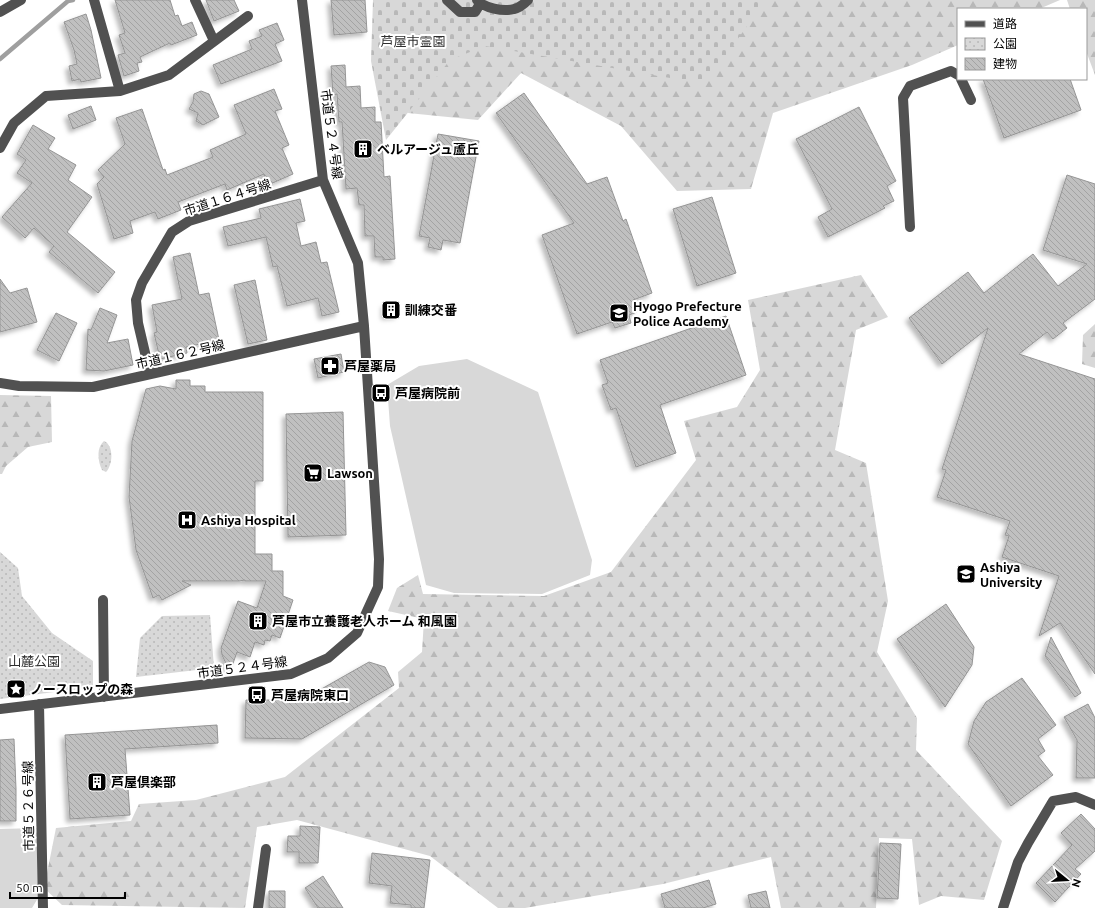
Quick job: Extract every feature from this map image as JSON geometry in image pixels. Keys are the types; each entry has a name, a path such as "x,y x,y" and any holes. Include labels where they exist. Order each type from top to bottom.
{"street":[{"path":"0,12 21,0"},
{"path":"94,0 120,91"},
{"path":"195,0 214,41"},
{"name":"市道５２４号線","path":"0,709 291,674 328,658 357,633 378,587 380,559 364,326 358,263 323,180 302,0"},
{"path":"447,0 460,12 475,12 478,2 502,10 515,9 528,0"},
{"path":"0,148 14,122 46,96 120,91 169,76 248,16"},
{"path":"910,227 903,98 910,86 950,71 957,74"},
{"path":"961,80 971,100"},
{"name":"市道１６４号線","path":"150,374 138,323 136,300 142,283 172,232 189,221 323,180"},
{"name":"市道１６２号線","path":"0,383 19,386 93,387 364,326"},
{"path":"103,600 104,697"},
{"name":"市道５２６号線","path":"39,704 43,908"},
{"path":"1003,908 1018,862 1053,801 1076,797 1095,805"},
{"path":"258,908 266,850"}],"green space":[{"name":"芦屋市霊園","path":"373,0 766,0 705,84 485,46 450,60 386,140 371,61"},
{"path":"706,0 1060,0 1041,8 957,8 957,45 912,65 773,113 751,189 677,191 621,126 521,73 478,120 408,113 416,54"},
{"path":"1067,0 1095,0 1095,75 1087,54 1087,8 1070,8"},
{"path":"861,275 888,317 856,330 835,450 866,463 888,601 877,652 917,718 916,750 1002,841 984,900 941,896 919,905 912,839 879,838 876,908 781,908 771,857 663,884 525,908 498,908 430,856 297,820 257,827 245,908 62,905 44,888 56,828 131,821 139,804 196,800 285,777 399,688 398,672 422,652 424,619 388,611 397,588 418,575 423,594 544,596 611,572 696,460 684,421 737,407 760,370 748,300"},
{"path":"1095,324 1095,368 1082,364 1083,335"},
{"path":"467,359 538,392 592,560 590,575 542,594 454,593 426,585 390,426 387,385 419,366"},
{"path":"0,395 51,396 52,442 28,447 6,466 2,474 0,474"},
{"path":"104,441 110,447 111,451 110,465 106,472 102,470 98,455 101,444"},
{"name":"山麓公園","path":"0,552 18,568 22,596 52,633 93,661 93,687 0,699"},
{"path":"210,615 214,668 136,677 140,638 162,616"},
{"path":"37,828 38,898 32,908 0,908 0,829"}],"building":[{"path":"115,0 170,0 175,16 178,15 182,26 192,22 197,35 171,45 170,43 140,57 142,62 137,63 139,71 124,76 118,55 125,53 119,35 125,33"},
{"path":"206,0 234,0 239,11 214,21"},
{"path":"331,0 365,0 367,32 334,35"},
{"path":"86,14 91,30 101,78 81,82 80,79 72,81 69,66 77,64 74,50 64,22"},
{"path":"277,23 284,40 275,44 282,61 221,84 213,65 252,49 249,41 262,36 259,30"},
{"name":"ベルアージュ蘆丘","path":"345,65 346,87 360,86 361,108 375,107 375,122 381,122 384,177 390,176 395,259 383,260 383,257 375,257 374,236 365,236 364,205 359,205 357,188 346,189 342,122 339,122 337,94 333,95 331,66"},
{"path":"983,80 1070,80 1081,110 1004,138"},
{"path":"274,89 282,109 275,111 289,145 282,148 293,174 268,185 264,174 227,190 225,184 178,202 181,210 158,219 155,212 130,221 133,233 114,239 97,184 104,177 98,170 125,144 116,118 142,109 163,170 165,169 167,175 213,157 210,150 246,134 234,105"},
{"path":"201,91 209,94 219,117 203,125 196,121 198,113 189,109 193,102 194,94"},
{"path":"524,93 587,184 607,177 623,221 626,219 652,293 633,300 637,312 629,315 631,323 615,328 612,322 577,334 542,235 574,223 496,113"},
{"path":"91,106 96,120 73,129 68,115"},
{"path":"859,107 896,181 887,186 894,201 883,206 885,208 828,237 818,217 832,209 796,139"},
{"path":"33,125 55,138 48,149 76,165 68,180 92,197 67,232 115,272 98,293 49,252 54,246 34,228 25,238 2,217 32,183 17,173 26,160 17,154"},
{"path":"438,134 479,141 460,243 443,240 441,250 428,247 430,238 419,236"},
{"path":"1067,175 1095,184 1095,299 1063,323 1067,328 1053,339 1047,332 1019,354 1095,379 1095,674 1060,623 1039,636 1059,576 1002,557 1009,536 1005,535 1010,521 937,497 946,470 942,469 988,328 942,364 909,318 968,272 984,293 1033,254 1058,286 1087,264 1043,250"},
{"path":"712,197 736,273 697,286 673,209"},
{"path":"300,199 305,221 296,223 301,246 316,242 321,263 327,262 339,312 322,316 318,298 287,306 277,266 273,267 266,237 228,246 223,227 261,218 259,209"},
{"path":"190,253 199,295 209,293 219,340 186,347 187,353 160,359 154,333 157,332 152,305 182,299 173,257"},
{"path":"0,279 10,293 27,288 37,322 0,332"},
{"path":"255,280 267,340 248,344 234,285"},
{"name":"訓練交番","path":"385,304 397,304 398,315 385,316"},
{"path":"100,308 117,315 107,343 128,339 133,365 104,371 86,370 88,329 91,330"},
{"path":"56,313 77,323 59,361 37,350"},
{"path":"726,316 746,375 660,405 676,453 636,467 616,408 611,410 602,385 608,383 600,360"},
{"path":"341,354 344,372 318,378 314,359"},
{"path":"176,380 190,380 190,386 205,386 205,392 263,392 263,481 255,481 255,554 272,554 272,571 283,571 283,596 293,600 280,638 272,635 270,641 265,640 264,645 255,642 250,657 237,652 230,672 222,655 221,648 238,601 257,608 266,581 182,581 191,585 162,600 159,595 153,598 136,550 129,497 132,441 146,389 160,386 176,389"},
{"path":"343,412 346,535 288,537 286,414"},
{"path":"946,604 974,647 972,665 945,707 897,639"},
{"path":"1051,637 1081,693 1075,697 1045,656"},
{"path":"369,662 385,667 394,685 302,739 245,738 246,700 302,700"},
{"path":"1022,678 1056,725 1038,739 1045,751 1038,756 1053,775 1011,806 968,744 974,721 986,702"},
{"path":"1088,704 1095,718 1095,778 1076,778 1077,740 1064,717"},
{"name":"芦屋倶楽部","path":"217,725 218,743 125,749 130,815 70,819 65,735"},
{"path":"14,739 16,821 0,821 0,740"},
{"path":"1081,814 1095,829 1095,851 1075,869 1081,874 1055,902 1036,883 1072,845 1061,833"},
{"path":"300,826 320,827 318,863 299,863 299,852 287,852 288,836 300,836"},
{"path":"880,843 901,844 898,899 877,898"},
{"path":"372,853 430,860 424,908 411,908 411,905 390,903 392,886 369,883"},
{"path":"323,876 343,908 318,908 305,888"},
{"path":"709,880 716,904 703,908 665,908 661,894"},
{"path":"269,891 285,891 285,908 269,908"},
{"path":"766,891 770,908 751,908 748,895"}],"waterway":[{"path":"0,59 68,1 73,0"}],"place":[{"name":"ベルアージュ蘆丘","path":"363,149"},
{"name":"訓練交番","path":"391,310"},
{"name":"Hyogo Prefecture Police Academy","path":"619,313"},
{"name":"芦屋薬局","path":"330,366"},
{"name":"芦屋病院前","path":"381,393"},
{"name":"Lawson","path":"313,473"},
{"name":"Ashiya Hospital","path":"187,520"},
{"name":"Ashiya University","path":"966,574"},
{"name":"芦屋市立養護老人ホーム 和風園","path":"258,621"},
{"name":"ノースロップの森","path":"16,689"},
{"name":"芦屋病院東口","path":"257,695"},
{"name":"芦屋倶楽部","path":"97,782"}]}
